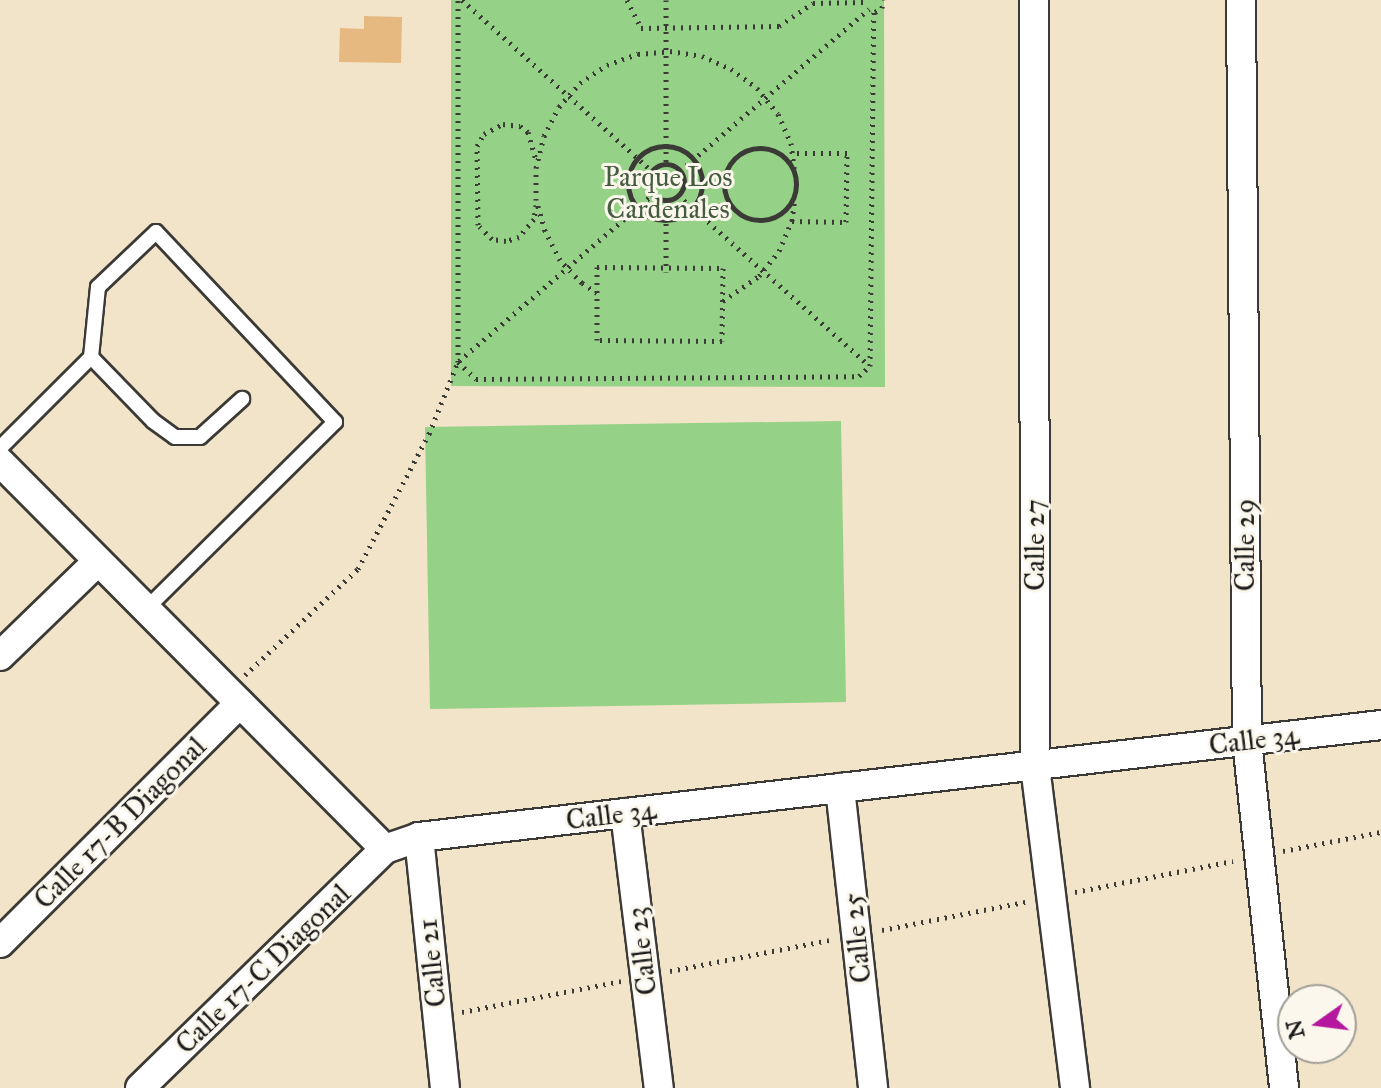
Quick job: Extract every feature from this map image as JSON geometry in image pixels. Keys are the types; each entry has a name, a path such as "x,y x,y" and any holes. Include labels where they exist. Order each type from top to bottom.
{"street":[{"name":"Calle 27","path":"1034,0 1035,766 1075,1088"},
{"name":"Calle 29","path":"1241,0 1247,741 1284,1088"},
{"path":"0,462 146,609 241,691 385,849"},
{"path":"0,656 98,561"},
{"name":"Calle 17-B Diagonal","path":"0,943 241,691"},
{"name":"Calle 34","path":"385,849 419,837 1381,725"},
{"name":"Calle 25","path":"840,788 873,1088"},
{"name":"Calle 23","path":"625,813 659,1088"},
{"name":"Calle 21","path":"419,837 445,1088"},
{"name":"Calle 17-C Diagonal","path":"151,1086 385,849"}],"lane":[{"path":"0,448 91,357 98,287 156,232 335,422 146,609"},
{"path":"91,357 153,421 175,437 200,437 242,399"}],"path":[{"path":"460,0 652,171"},
{"path":"241,691 358,569 429,434 458,362 460,0"},
{"path":"458,362 476,379 859,376 870,366 872,11 866,1 813,3 779,26 641,28 627,0"},
{"path":"666,0 666,164"},
{"path":"680,171 872,11 882,8 883,0"},
{"path":"536,168 544,136 569,96 580,83 607,65 638,54 666,52 702,56 731,69 765,98 778,114 793,153 796,189 792,221 779,251 763,270 723,301"},
{"path":"503,124 520,126 528,132 533,143 536,168 536,200 534,219 519,237 492,239 478,225 477,146 484,134 503,124"},
{"path":"666,146 682,150 694,160 702,180 701,193 693,207 677,218 666,220 654,219 638,208 629,194 627,182 638,158 645,151 666,146"},
{"path":"795,175 783,155 761,147 749,149 730,163 724,185 732,207 753,219 776,217 793,200 796,189"},
{"path":"792,221 846,222 847,153 793,153"},
{"path":"666,164 680,171 684,184 678,195 666,200 653,194 648,183 652,171 666,164"},
{"path":"458,362 653,194"},
{"path":"678,195 870,366"},
{"path":"536,200 545,231 568,268 597,293"},
{"path":"666,200 666,270"},
{"path":"597,267 666,270 723,268 722,341 597,340 597,267"},
{"path":"1273,853 1381,832"},
{"path":"1072,893 1242,859"},
{"path":"871,932 1041,899"},
{"path":"654,974 840,938"},
{"path":"453,1014 623,980"}],"green space":[{"name":"Parque Los Cardenales","path":"451,0 884,0 885,387 451,386"},
{"path":"841,421 846,702 430,709 425,427"}],"building":[{"path":"364,16 402,17 401,63 339,62 340,28 364,29"}]}
